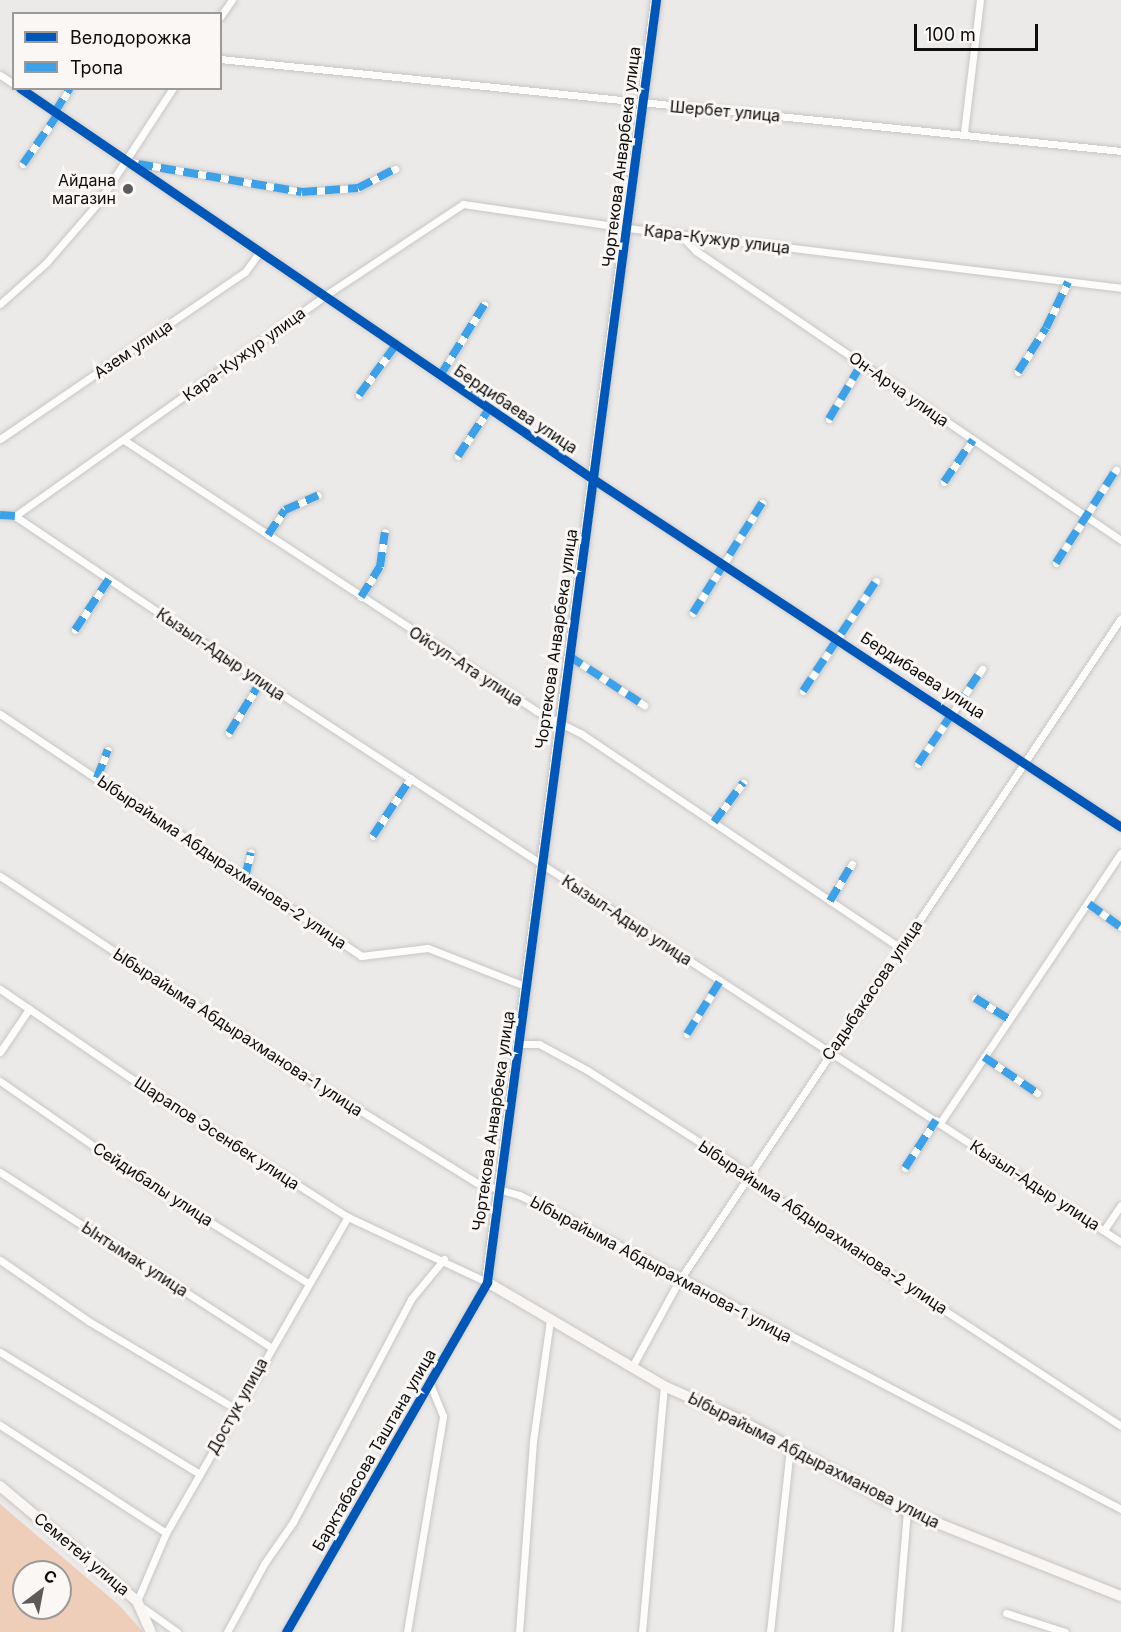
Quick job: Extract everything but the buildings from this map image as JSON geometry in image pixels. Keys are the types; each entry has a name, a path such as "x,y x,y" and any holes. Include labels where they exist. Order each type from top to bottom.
{"street":[{"path":"222,14 232,0"},
{"name":"Чортекова Анварбека улица","path":"487,1282 656,0"},
{"path":"964,132 980,0"},
{"name":"Шербет улица","path":"222,59 643,103 964,132 1121,151"},
{"name":"Бердибаева улица","path":"23,90 593,480 955,714 1121,826"},
{"path":"23,164 57,113 69,90"},
{"path":"0,304 46,263 98,203 172,90"},
{"path":"124,161 302,192 358,188 395,169"},
{"name":"Кара-Кужур улица","path":"15,516 323,297 463,204 627,228 1121,288"},
{"name":"Он-Арча улица","path":"679,234 696,251 1121,540"},
{"name":"Азем улица","path":"0,440 245,272 260,251"},
{"path":"1018,372 1046,328 1068,282"},
{"path":"440,376 484,305"},
{"path":"359,395 395,346"},
{"path":"829,418 862,363"},
{"path":"458,456 489,409"},
{"name":"Ойсул-Ата улица","path":"124,440 361,597 714,822 900,948"},
{"path":"944,482 973,440"},
{"path":"1056,563 1116,470"},
{"path":"268,535 285,510 318,495"},
{"path":"693,613 762,503"},
{"path":"0,515 15,516"},
{"name":"Кызыл-Адыр улица","path":"15,516 261,681 1121,1242"},
{"path":"361,597 380,567 386,532"},
{"path":"75,630 109,579"},
{"path":"803,691 876,581"},
{"name":"Садыбакасова улица","path":"632,1367 680,1279 1121,618"},
{"path":"569,656 644,705"},
{"path":"918,764 955,714 982,669"},
{"path":"229,733 261,681"},
{"name":"Ыбырайыма Абдырахманова-2 улица","path":"0,714 361,956 428,948 525,986"},
{"path":"97,778 108,750"},
{"path":"373,836 411,778"},
{"path":"714,822 743,783"},
{"path":"245,878 251,853"},
{"path":"905,1168 1089,904 1121,853"},
{"path":"830,901 852,864"},
{"name":"Ыбырайыма Абдырахманова-1 улица","path":"0,876 282,1062 477,1183 498,1188 567,1218 1121,1509"},
{"path":"1089,904 1121,927"},
{"path":"687,1034 720,981"},
{"name":"Шарапов Эсенбек улица","path":"0,989 348,1217 444,1259 487,1282"},
{"path":"975,998 1008,1019"},
{"path":"0,1052 29,1009"},
{"name":"Ыбырайыма Абдырахманова-2 улица","path":"518,1044 539,1044 587,1070 1121,1426"},
{"path":"984,1057 1037,1093"},
{"name":"Сейдибалы улица","path":"0,1082 141,1179 308,1283"},
{"name":"Ынтымак улица","path":"0,1172 270,1347"},
{"path":"1104,1230 1121,1204"},
{"name":"Достук улица","path":"139,1604 166,1533 270,1347 348,1217"},
{"path":"228,1632 264,1564 293,1522 411,1299 444,1259"},
{"path":"0,1260 90,1322 236,1409"},
{"name":"Ыбырайыма Абдырахманова улица","path":"487,1282 664,1386 738,1419 907,1511 1121,1596"},
{"name":"Барктабасова Таштана улица","path":"286,1632 487,1282"},
{"path":"519,1632 533,1441 550,1320"},
{"path":"0,1352 200,1474"},
{"name":"Барктабасова Таштана улица","path":"407,1632 443,1416 429,1382"},
{"path":"642,1632 664,1386"},
{"path":"0,1425 166,1533"},
{"path":"770,1632 790,1448"},
{"name":"Семетей улица","path":"0,1486 139,1604 151,1632"},
{"path":"897,1632 907,1511"},
{"path":"139,1604 177,1632"},
{"path":"1006,1613 1065,1632"}],"shaded area":[{"path":"0,1504 66,1560 12,1560 12,1620 72,1620 72,1565 120,1606 143,1632 0,1632"}],"marked path":[{"path":"55,112 69,90"},
{"path":"23,164 58,114"},
{"path":"138,164 302,192 358,188 395,169"},
{"path":"1018,372 1046,328 1068,282"},
{"path":"440,376 484,305"},
{"path":"359,395 395,346"},
{"path":"829,419 862,363"},
{"path":"458,456 489,409"},
{"path":"944,482 973,440"},
{"path":"1056,563 1116,470"},
{"path":"268,535 285,510 318,495"},
{"path":"693,613 762,503"},
{"path":"0,515 15,516"},
{"path":"361,597 380,567 385,532"},
{"path":"75,630 109,579"},
{"path":"803,691 876,581"},
{"path":"569,656 644,705"},
{"path":"918,764 982,669"},
{"path":"229,733 261,681"},
{"path":"97,778 108,750"},
{"path":"373,836 411,778"},
{"path":"714,822 743,783"},
{"path":"245,878 251,853"},
{"path":"830,901 852,864"},
{"path":"1089,904 1121,927"},
{"path":"687,1034 720,981"},
{"path":"975,998 1008,1019"},
{"path":"984,1057 1037,1093"},
{"path":"905,1168 936,1120"}],"cycle path":[{"path":"286,1632 487,1282 656,0"},
{"path":"23,90 593,479 1121,827"}],"place":[{"name":"Айдана магазин","path":"128,189"}]}
